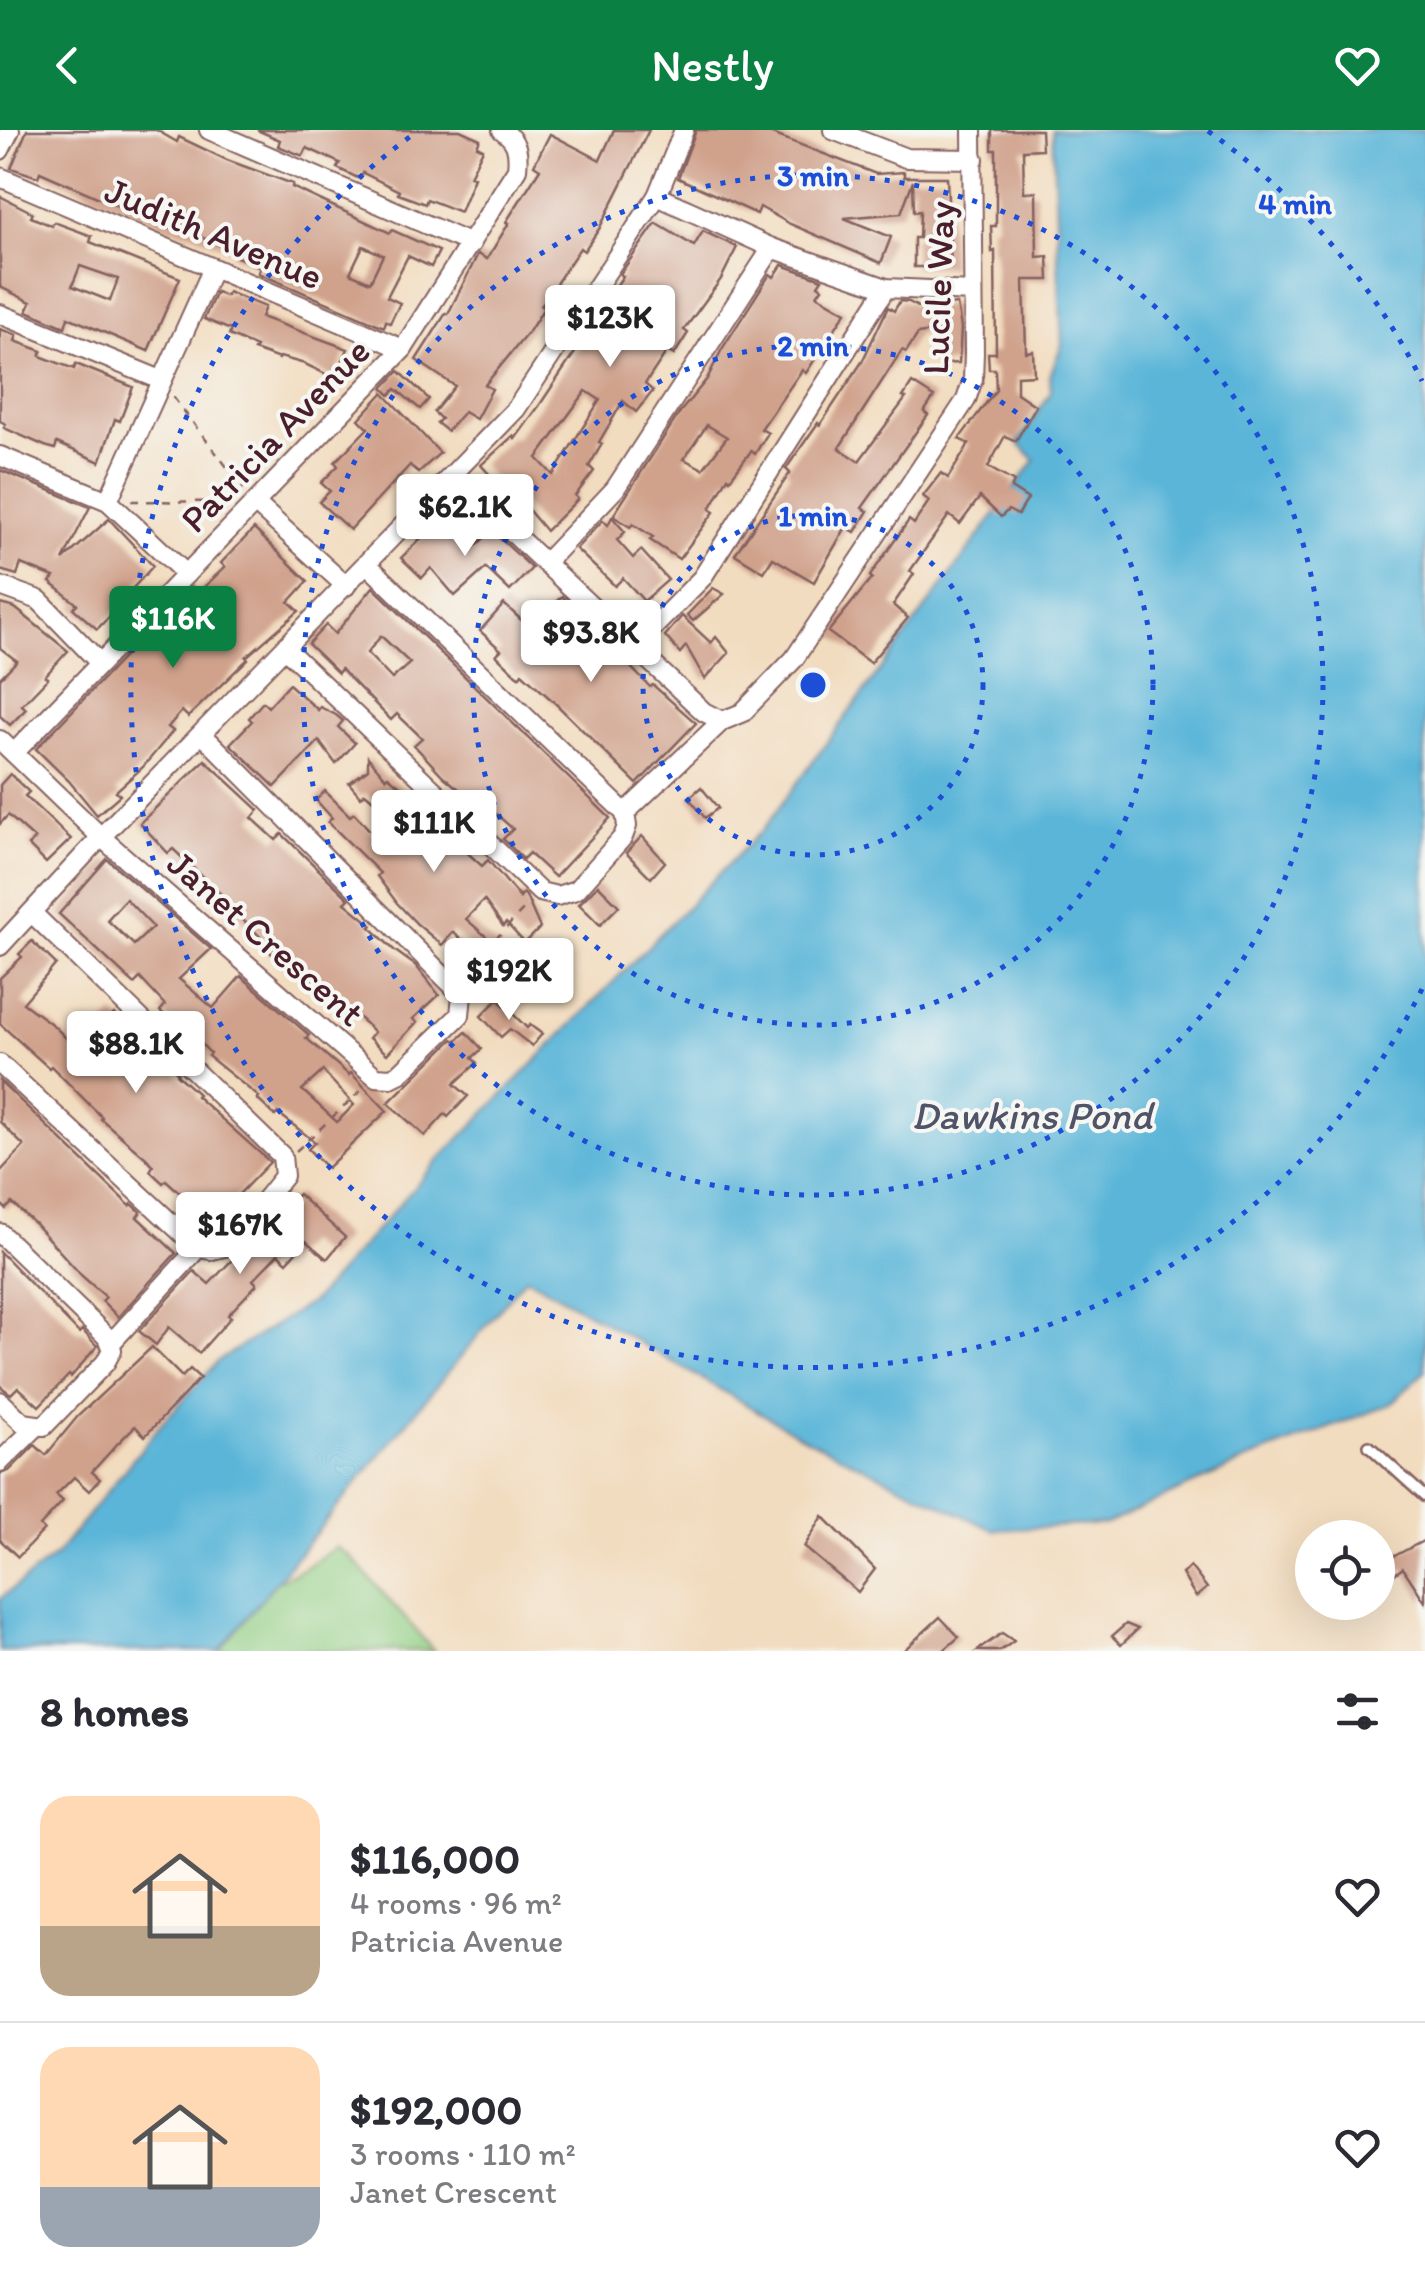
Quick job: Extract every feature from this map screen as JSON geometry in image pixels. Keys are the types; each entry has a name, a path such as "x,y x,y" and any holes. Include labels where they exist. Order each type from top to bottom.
{"street":[{"path":"0,150 10,130"},
{"path":"209,130 471,244"},
{"name":"Patricia Avenue","path":"7,746 100,663 403,349 517,170 514,141 502,130"},
{"path":"0,946 516,409 657,196 684,130"},
{"path":"832,130 906,158 974,159"},
{"name":"Lucile Way","path":"625,813 722,722 742,713 794,659 954,422 973,379 972,130"},
{"name":"Judith Avenue","path":"0,177 403,349"},
{"path":"657,196 772,248 886,288 973,292"},
{"path":"546,562 615,489 772,248"},
{"path":"108,501 212,268"},
{"path":"636,646 702,578 886,288"},
{"path":"0,314 161,380"},
{"path":"0,456 108,501 186,574"},
{"path":"452,476 704,712 722,722"},
{"path":"254,502 346,586"},
{"path":"286,649 540,892 557,896 576,890 623,837 627,826 625,813 368,564"},
{"path":"0,586 39,600 100,663"},
{"path":"203,735 452,985"},
{"name":"Janet Crescent","path":"7,746 101,837 376,1077 391,1078 405,1070 460,1015 463,1001 452,985"},
{"path":"0,1064 198,1248 228,1246 282,1180 282,1156 32,913"},
{"path":"0,1233 111,1343 112,1350 105,1363 50,1423 36,1427 0,1462"},
{"path":"111,1343 198,1248"},
{"path":"0,1401 23,1423 36,1427"}],"lane":[{"path":"1368,1446 1425,1497"}],"path":[{"path":"161,380 254,502"},
{"path":"108,501 254,502"},
{"path":"452,985 540,892"},
{"path":"284,1162 376,1077"}],"green space":[{"path":"336,1547 351,1557 434,1651 219,1651 265,1586 305,1568"}],"water":[{"name":"Dawkins Pond","path":"1052,130 1425,130 1425,1371 1391,1404 1256,1456 1106,1524 993,1530 804,1438 526,1277 219,1651 0,1651 0,1599 56,1555 218,1361 313,1301 437,1162 764,828 1035,460 1018,443 1051,392 1050,376 1062,344"}],"building":[{"path":"27,130 156,130 177,142 179,137 293,184 292,187 390,233 392,230 439,251 431,267 408,256 387,297 400,303 384,327 258,273 261,267 196,235 168,228 40,172 38,177 11,168","holes":["363,246 383,255 370,282 350,273"]},
{"path":"257,130 460,130 480,139 477,146 483,149 460,212 427,199 425,204 398,194 399,191 363,173 360,179 337,168 340,163 307,148 303,156 278,146 280,140"},
{"path":"614,130 649,130 599,229 584,251 580,248 541,306 544,308 530,330 485,385 492,389 476,419 464,412 447,431 437,423 441,419 434,412 455,386 416,360 448,314 478,254 487,259 509,223 506,222 540,169 534,165 550,134 600,160"},
{"path":"696,130 762,130 876,174 904,172 904,177 947,177 951,267 914,267 914,238 919,238 920,211 914,212 913,181 901,213 844,218 891,237 881,263 760,207 757,214 678,178"},
{"path":"992,130 1041,130 1042,149 1023,150 1024,192 1036,192 1037,257 1048,256 1049,280 1024,280 1026,352 1033,351 1034,375 1017,376 1017,393 1036,406 1016,441 1005,436 988,467 1014,482 1011,488 1028,499 1018,515 1008,510 1001,517 980,497 960,524 949,515 910,571 914,574 893,605 908,618 870,663 828,632 872,578 909,520 914,524 929,501 923,496 941,473 948,478 969,444 959,439 996,390 995,369 989,369 988,353 996,353 995,251 992,252 991,226 996,226 996,150 992,150"},
{"path":"0,196 33,213 31,217 92,236 90,242 180,278 148,351 68,317 65,327 27,311 31,302 0,287","holes":["80,266 118,279 110,301 72,286"]},
{"path":"656,223 694,246 703,231 737,247 721,279 684,330 688,333 674,355 667,351 645,384 653,391 636,412 623,401 599,442 602,444 589,466 594,471 575,496 578,499 546,531 505,482 501,487 481,465 513,436 515,439 592,327 589,325 623,276 620,274","holes":["586,391 600,400 553,475 537,458"]},
{"path":"782,265 822,279 817,295 846,312 806,373 802,370 761,429 768,433 755,454 751,451 728,477 710,509 714,512 679,559 650,540 653,537 613,516 680,412 707,379 770,274 774,277","holes":["707,425 727,437 703,469 684,459"]},
{"path":"216,292 226,296 228,292 265,307 261,317 348,349 334,378 305,364 254,350 256,347 229,335 231,330 204,319"},
{"path":"900,301 920,308 957,304 961,328 959,363 940,364 938,331 918,334 906,352 902,350 839,448 859,461 906,398 903,397 912,383 934,397 924,412 928,415 862,508 868,511 855,532 846,527 814,582 773,558 764,572 735,554 790,473 786,469 862,362 888,307 894,311"},
{"path":"0,329 17,335 15,341 42,351 40,356 74,369 76,364 133,387 120,421 115,419 100,462 57,443 55,449 4,428 6,424 0,421"},
{"path":"399,371 429,399 420,409 396,389 390,395 383,388"},
{"path":"383,393 440,453 418,473 410,465 350,530 319,502 330,491 321,483 368,428 359,419"},
{"path":"0,470 90,507 63,560 109,519 153,566 133,588 136,591 97,629 73,608 77,604 50,582 54,577 21,564 17,575 0,570"},
{"path":"612,517 625,532 617,540 633,558 641,550 668,580 644,601 623,578 615,586 576,549 603,520 608,525"},
{"path":"438,521 442,525 446,521 473,548 492,531 532,568 510,591 486,568 455,596 431,568 422,578 401,558"},
{"path":"254,529 308,581 289,602 299,611 246,657 188,717 182,711 168,727 173,731 143,767 116,791 120,795 97,815 36,749 144,636 147,639 172,614 168,611 192,587 198,593 225,567 221,563"},
{"path":"373,587 610,818 555,877 529,853 523,859 503,839 513,829 485,804 482,808 443,776 414,745 422,738 397,714 391,720 341,669 338,673 308,644 326,625 335,634","holes":["381,636 410,663 392,679 367,653"]},
{"path":"713,588 724,594 693,621 687,615"},
{"path":"562,596 650,687 653,685 696,723 637,784 555,703 496,655 501,650 480,631 504,604 530,628"},
{"path":"0,604 15,608 68,651 10,725 0,716 0,678 17,661 0,648"},
{"path":"682,616 711,643 716,637 729,653 705,679 686,646 680,653 665,636"},
{"path":"289,684 318,710 320,707 343,721 338,727 355,743 336,764 319,741 275,787 230,744 252,721 249,718 263,702 268,707"},
{"path":"368,757 386,778 410,794 398,798 428,824 431,820 482,866 488,860 520,898 523,893 526,896 540,928 525,943 506,923 503,926 484,900 466,919 526,971 508,991 479,964 484,958 453,932 442,945 417,924 377,876 380,873 328,822 332,818 316,800 325,791 350,816 354,813 375,836 392,816 365,793 361,797 349,783 368,769"},
{"path":"205,760 259,810 252,818 276,840 282,834 349,899 345,903 416,966 439,995 413,1019 417,1022 387,1054 369,1038 374,1032 366,1024 315,980 310,984 292,964 287,969 264,946 267,943 224,902 226,899 173,849 168,853 140,823"},
{"path":"10,774 29,792 25,796 71,839 46,863 28,845 35,839 8,815 0,824 0,785"},
{"path":"701,787 718,808 705,818 689,798"},
{"path":"642,836 665,862 651,878 626,853"},
{"path":"107,859 211,949 179,979 213,1008 241,976 309,1035 306,1038 351,1073 387,1111 327,1168 308,1149 315,1142 278,1113 275,1116 259,1097 208,1056 210,1053 185,1027 182,1030 160,1011 165,1005 140,978 134,984 59,914","holes":["126,899 153,927 134,945 107,920","323,1071 354,1105 337,1122 302,1090"]},
{"path":"598,885 619,906 600,925 579,904"},
{"path":"32,941 56,964 23,1003 78,1050 114,1014 178,1073 196,1096 270,1162 212,1222 166,1180 163,1183 150,1171 153,1166 146,1158 101,1119 51,1066 0,1024 0,978"},
{"path":"498,999 527,1028 530,1025 542,1034 532,1046 510,1029 501,1037 481,1016"},
{"path":"466,1032 482,1049 472,1058 477,1063 454,1084 468,1096 425,1136 388,1103 453,1039 456,1041"},
{"path":"0,1081 130,1206 141,1212 137,1217 176,1253 118,1317 102,1301 106,1297 35,1224 12,1203 6,1209 0,1203 0,1172 24,1146 0,1122"},
{"path":"298,1194 345,1237 327,1259 306,1241 287,1262 278,1254 253,1280 257,1284 199,1353 169,1327 156,1345 139,1331 194,1271 209,1284 274,1216 279,1221 294,1206 290,1202"},
{"path":"0,1252 79,1333 82,1330 97,1346 39,1406 18,1387 11,1394 0,1386"},
{"path":"152,1347 182,1377 190,1369 200,1378 145,1436 135,1426 118,1443 92,1472 100,1479 89,1491 74,1477 56,1495 63,1501 40,1526 44,1530 18,1557 0,1540 0,1474 9,1471 35,1445 46,1455 78,1416"},
{"path":"823,1516 875,1569 858,1592 804,1547"},
{"path":"1425,1540 1425,1602 1403,1568 1395,1574 1395,1556"},
{"path":"1190,1566 1207,1588 1196,1597 1182,1574"},
{"path":"940,1617 959,1637 943,1651 903,1651"},
{"path":"1126,1624 1138,1629 1121,1645 1112,1636"},
{"path":"1002,1633 1014,1641 1000,1651 977,1651"}]}
